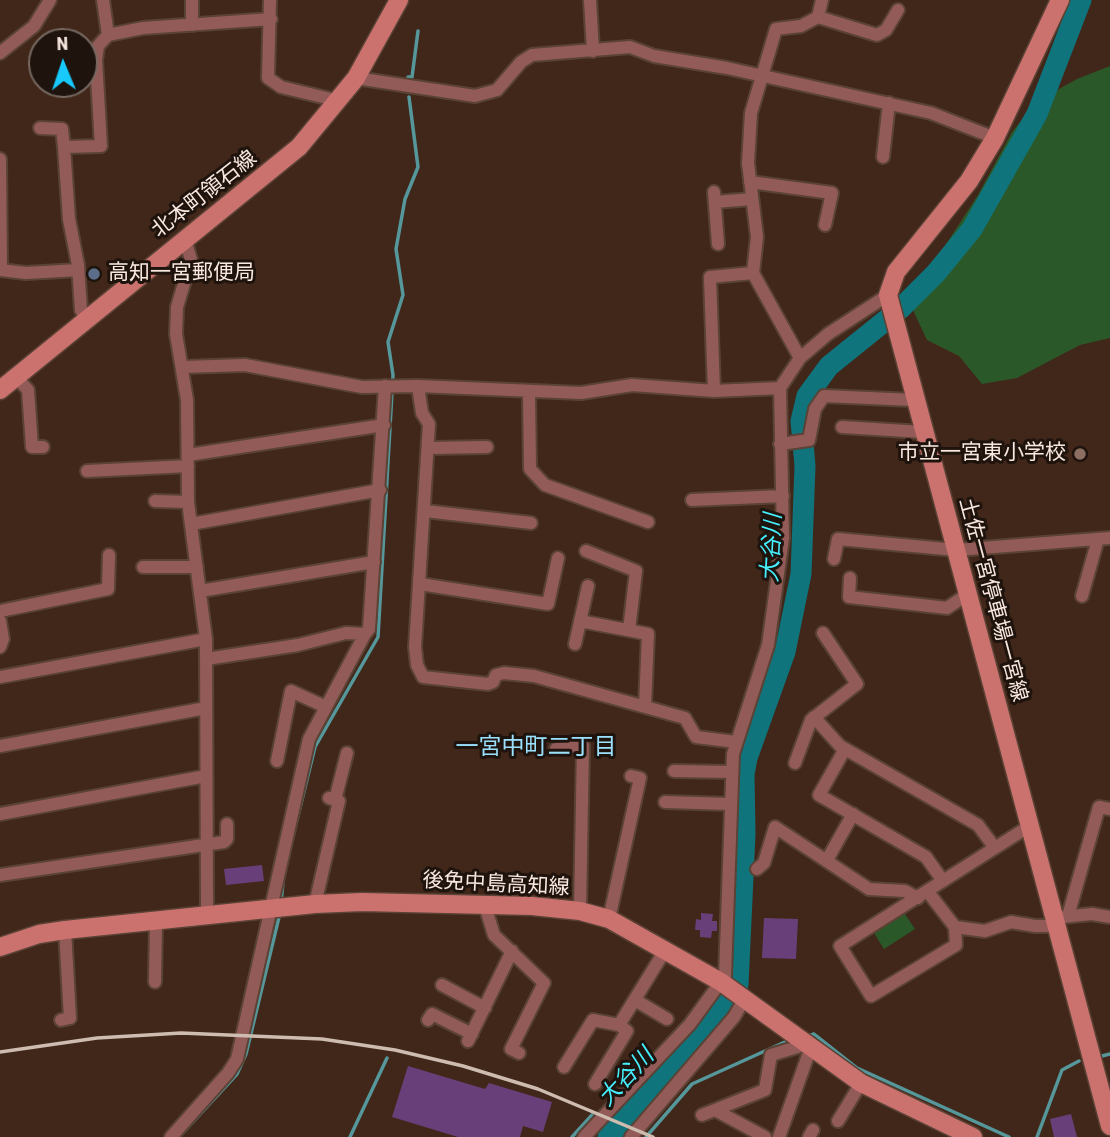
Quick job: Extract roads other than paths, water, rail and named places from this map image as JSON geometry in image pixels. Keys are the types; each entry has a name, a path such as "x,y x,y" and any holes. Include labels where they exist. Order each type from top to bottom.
{"main road":[{"name":"北本町領石線","path":"0,390 299,147 356,78 399,0"},
{"path":"888,295 896,272 970,181 995,138 1060,0"},
{"name":"土佐一宮停車場一宮線","path":"888,295 913,400 968,594 1028,827 1060,920 1110,1126"},
{"name":"後免中島高知線","path":"0,947 39,934 65,930 315,904 362,902 532,906 580,911 609,919 724,984 860,1083 973,1137"}],"street":[{"path":"0,53 34,26 50,0"},
{"path":"103,0 108,35"},
{"path":"191,0 192,25"},
{"path":"270,0 267,71 272,83 339,101"},
{"path":"590,0 593,51"},
{"path":"818,17 822,0"},
{"path":"800,358 752,273 757,237 748,163 751,113 760,78 776,29 801,26 818,17 877,35 886,30 898,10"},
{"path":"64,147 101,146 96,60 98,46 108,35 143,28 271,19"},
{"path":"356,78 475,96 497,90 521,62 532,55 631,47 654,56 727,68 760,78 931,113 995,138"},
{"path":"883,157 889,103"},
{"path":"40,128 62,128 69,219 78,270 81,310 88,319"},
{"path":"0,159 0,270 26,273 78,270"},
{"path":"750,182 832,193 825,225"},
{"path":"718,244 715,197 752,199"},
{"path":"185,239 191,249 191,260 176,321 183,367 188,502 206,639 207,915"},
{"path":"714,391 710,276 752,273"},
{"path":"584,1137 724,984 728,944 732,772 736,742 768,645 783,538 780,388 800,358 828,334 888,295"},
{"path":"183,367 245,365 362,387 418,386 580,393 632,385 714,391 780,388"},
{"path":"16,377 28,390 32,447 43,447"},
{"path":"175,1135 229,1073 237,1059 278,907 303,760 309,740 369,629 384,425 390,386"},
{"path":"418,386 422,413 429,424 430,448 415,647 417,665 423,677 488,684 493,682 496,675 504,673 534,676 685,718 696,737 736,742"},
{"path":"529,392 530,469 545,485 648,522"},
{"path":"780,444 808,440 815,409 824,396 913,400"},
{"path":"88,471 188,461 384,425"},
{"path":"842,427 922,432"},
{"path":"430,448 487,447"},
{"path":"191,524 380,490"},
{"path":"692,500 783,496"},
{"path":"155,501 188,502"},
{"path":"425,511 531,523"},
{"path":"834,559 838,539 956,550 1104,538 1082,596"},
{"path":"586,551 636,570 629,630"},
{"path":"0,611 108,589 109,555"},
{"path":"419,584 548,604 558,558"},
{"path":"200,591 374,562"},
{"path":"143,567 197,567"},
{"path":"850,578 849,597 947,608 968,594"},
{"path":"575,644 588,586"},
{"path":"0,621 3,639 0,647"},
{"path":"580,621 648,634 645,706"},
{"path":"206,659 298,645 346,633 365,634"},
{"path":"795,763 811,720 857,684 823,633"},
{"path":"0,677 206,639"},
{"path":"277,761 291,691 326,707"},
{"path":"0,746 206,708"},
{"path":"814,717 845,749 978,825 995,848"},
{"path":"556,749 583,746 580,911"},
{"path":"845,749 819,795 926,857 943,881"},
{"path":"315,904 339,801 332,799 347,753"},
{"path":"674,771 732,772"},
{"path":"0,814 206,776"},
{"path":"609,919 640,778 631,776"},
{"path":"665,802 730,804"},
{"path":"1060,920 1099,807 1110,809"},
{"path":"827,860 853,814"},
{"path":"0,875 224,842 227,839 227,824"},
{"path":"757,869 764,863 775,827 869,889 923,895 955,928 956,945 871,996 840,946 923,895 1028,827"},
{"path":"485,906 494,935 544,982 511,1049 519,1053"},
{"path":"955,928 985,930 1011,922 1109,914"},
{"path":"156,920 156,982"},
{"path":"61,1020 70,1018 65,930"},
{"path":"428,1020 432,1014 470,1038 512,951"},
{"path":"619,1026 664,952"},
{"path":"442,985 485,1008"},
{"path":"631,1137 734,1017 745,998"},
{"path":"635,1000 667,1019"},
{"path":"564,1067 593,1020 619,1026 627,1031 595,1084"},
{"path":"702,1115 765,1090 771,1055 809,1046"},
{"path":"779,1137 809,1046"},
{"path":"838,1121 860,1083"},
{"path":"715,1110 765,1137"}],"waterway":[{"name":"大谷川","path":"608,1137 714,1022 738,985 745,834 744,774 747,758 785,652 801,574 805,466 801,421 807,396 829,366 901,308 936,273 972,229 1037,114 1081,0"},
{"path":"408,81 408,77 412,77 418,31"},
{"path":"292,840 315,747 378,637 393,375 388,342 403,295 396,249 405,199 418,167 409,97"},
{"path":"281,902 283,882"},
{"path":"179,1137 237,1074 246,1054 280,913"},
{"path":"811,1035 814,1034 857,1068 1009,1137"},
{"path":"646,1137 692,1084 787,1041"},
{"path":"1102,1056 1110,1054"},
{"path":"350,1137 387,1058"},
{"path":"1037,1137 1062,1070 1079,1061"},
{"path":"572,1137 592,1115"}],"railway":[{"path":"0,1052 97,1038 181,1033 322,1039 395,1050 463,1066 538,1089 653,1137"}],"place":[{"name":"高知一宮郵便局","path":"94,274"},
{"name":"市立一宮東小学校","path":"1080,454"}],"district":[{"name":"一宮中町二丁目","path":"536,748"}]}
